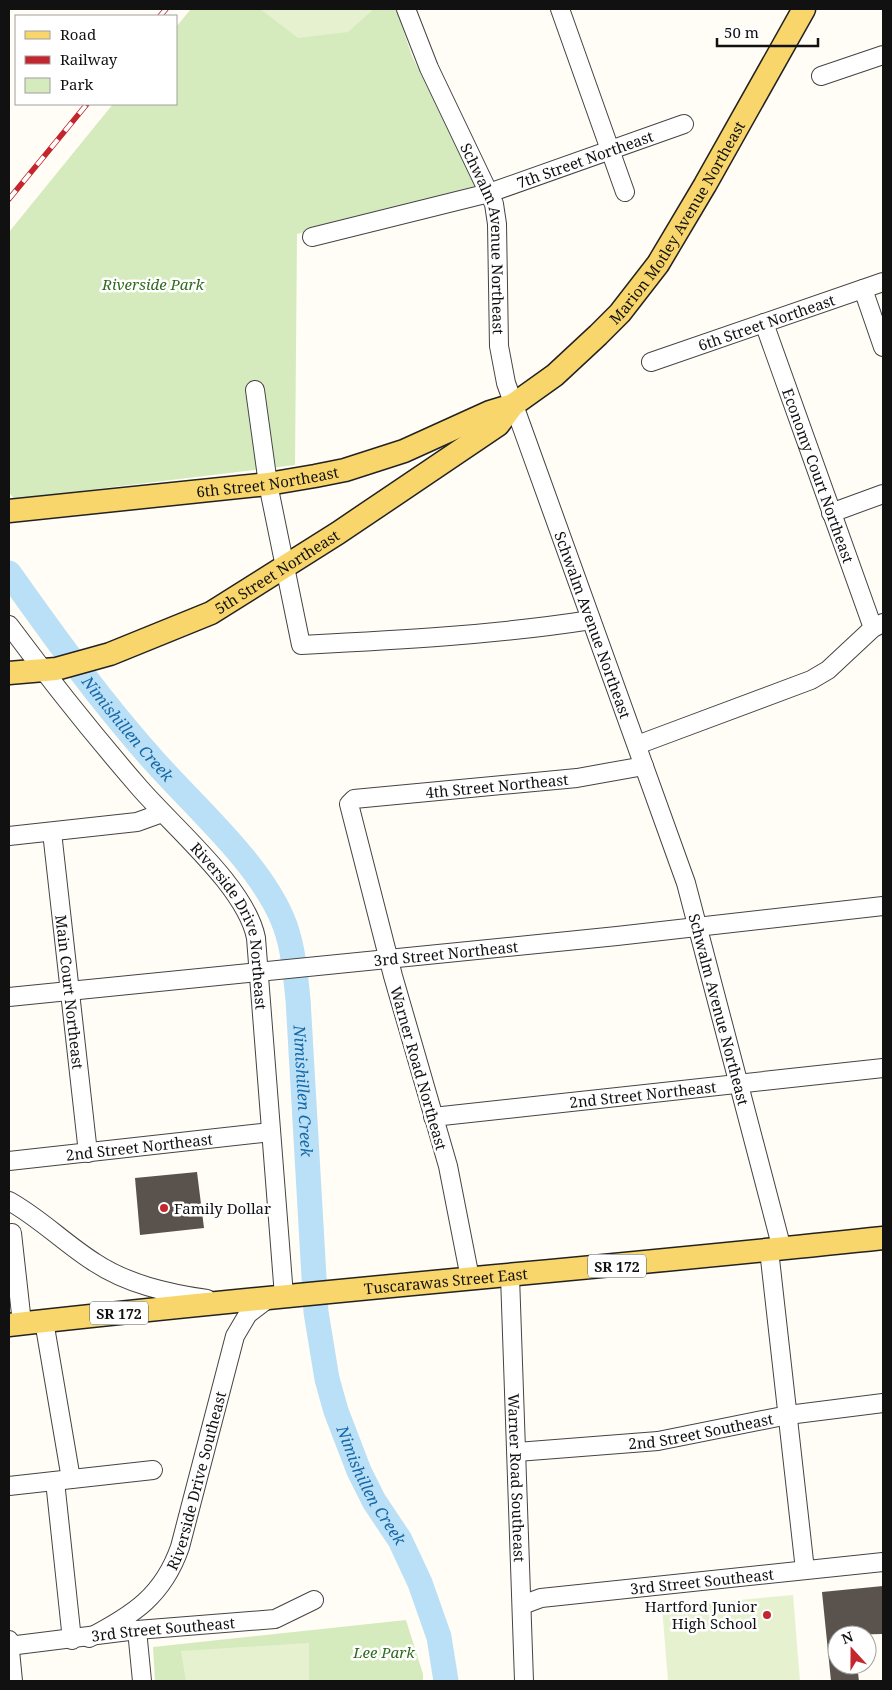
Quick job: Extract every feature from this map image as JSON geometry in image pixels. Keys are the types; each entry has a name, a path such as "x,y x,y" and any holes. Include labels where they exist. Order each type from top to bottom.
{"main road":[{"name":"Marion Motley Avenue Northeast","path":"513,405 555,375 598,335 620,313 653,270 706,185 804,9"},
{"name":"6th Street Northeast","path":"9,511 268,484 315,476 375,461 432,439 490,412 513,405"},
{"name":"5th Street Northeast","path":"9,673 50,670 110,654 210,613 286,567 498,425 513,405"},
{"name":"Tuscarawas Street East","path":"15,1324 350,1289 510,1276 883,1238"}],"street":[{"name":"Schwalm Avenue Northeast","path":"406,9 430,68 489,193 497,224 500,356 506,384 637,745 698,926 740,1083 775,1250 788,1415 805,1570"},
{"path":"560,9 625,192"},
{"path":"821,76 883,55"},
{"name":"7th Street Northeast","path":"312,237 489,193 684,124"},
{"name":"6th Street Northeast","path":"652,362 883,282"},
{"path":"863,289 883,347"},
{"name":"Economy Court Northeast","path":"764,323 831,513 878,626"},
{"path":"255,390 268,484 301,645 440,638 535,629 591,620"},
{"path":"831,513 883,494"},
{"name":"Riverside Drive Northeast","path":"9,625 50,670 162,813 242,901 254,928 263,970 271,1132 283,1296"},
{"path":"637,745 810,680 828,670 878,626"},
{"name":"4th Street Northeast","path":"350,801 577,778 644,766"},
{"name":"Warner Road Northeast","path":"350,801 388,957 448,1166 470,1278"},
{"path":"9,836 137,822 162,813"},
{"name":"Main Court Northeast","path":"52,832 88,1153"},
{"name":"3rd Street Northeast","path":"9,997 883,906"},
{"name":"2nd Street Northeast","path":"433,1117 883,1068"},
{"name":"2nd Street Northeast","path":"9,1161 271,1132"},
{"path":"9,1201 42,1221 94,1262 121,1277 169,1292 230,1302"},
{"path":"12,1233 15,1324"},
{"name":"Warner Road Southeast","path":"510,1276 524,1681"},
{"name":"Riverside Drive Southeast","path":"80,1639 122,1620 142,1606 163,1583 173,1566 180,1547 235,1336 248,1314 283,1296"},
{"path":"44,1321 80,1639"},
{"name":"2nd Street Southeast","path":"517,1452 658,1441 788,1415 883,1403"},
{"path":"9,1486 153,1470"},
{"name":"3rd Street Southeast","path":"522,1606 541,1598 883,1562"},
{"name":"3rd Street Southeast","path":"9,1644 80,1639 137,1630 275,1619 314,1600"},
{"path":"137,1630 142,1681"},
{"path":"9,1644 13,1681"}],"green space":[{"name":"Riverside Park","path":"191,9 396,9 412,56 475,186 297,234 295,465 14,499 9,492 9,232 112,105 178,105 178,25"},
{"path":"260,9 374,9 348,32 298,38"},
{"path":"793,1595 800,1681 668,1681 662,1607"},
{"name":"Lee Park","path":"406,1620 423,1674 423,1681 155,1681 153,1647"},
{"path":"309,1643 309,1681 186,1681 181,1651"}],"building":[{"path":"197,1172 204,1228 140,1235 135,1178"},
{"path":"883,1586 883,1634 877,1634 877,1625 827,1625 827,1641 822,1592"},
{"path":"830,1675 858,1675 859,1681 831,1681"}],"waterway":[{"name":"Nimishillen Creek","path":"9,573 61,646 116,717 155,762 225,836 258,876 286,928 295,968 298,999 316,1312 327,1379 336,1411 359,1471 374,1501 400,1540 420,1583 439,1637 446,1681"}],"railway":[{"path":"161,15 166,9"},
{"path":"9,199 86,105"}],"place":[{"name":"Family Dollar","path":"164,1208"},
{"name":"Hartford Junior High School","path":"767,1615"}]}
